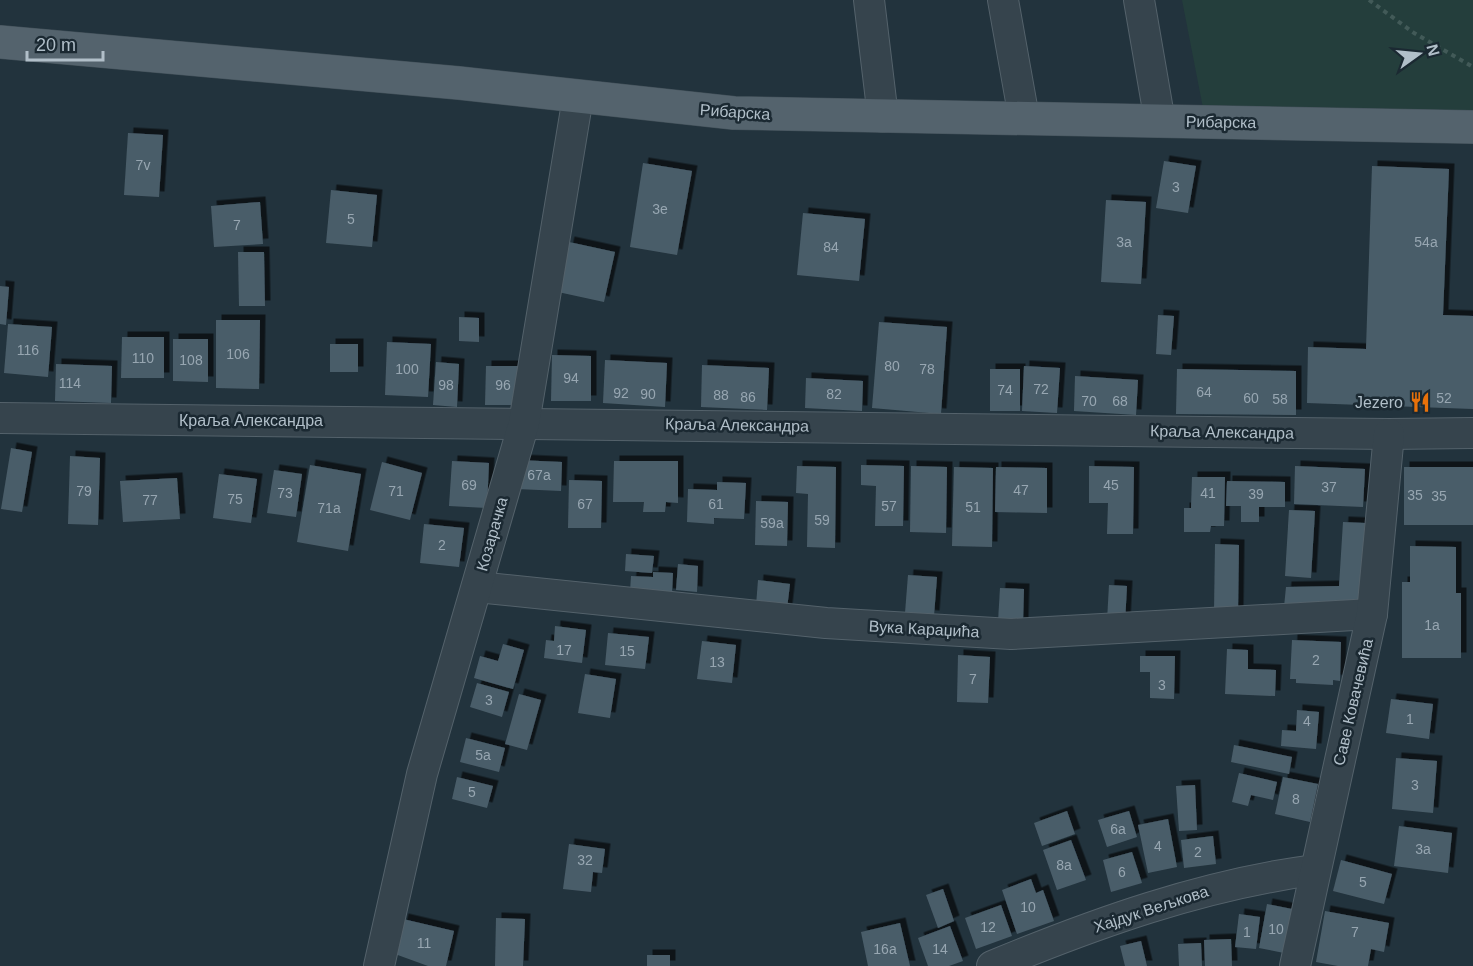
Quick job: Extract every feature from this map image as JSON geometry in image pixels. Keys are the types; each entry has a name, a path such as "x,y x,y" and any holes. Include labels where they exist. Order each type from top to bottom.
{"main road":[{"name":"Рибарска","path":"0,42 734,113 1473,127"}],"street":[{"path":"869,0 883,117"},
{"path":"1003,0 1024,118"},
{"path":"1139,0 1160,122"},
{"name":"Козарачка","path":"379,966 422,774 524,423 578,97"},
{"name":"Краља Александра","path":"0,417 1389,434 1473,433"},
{"name":"Саве Ковачевића","path":"1295,966 1314,870 1372,614 1389,434"},
{"name":"Вука Караџића","path":"477,587 826,623 1011,634 1372,614"},
{"name":"Хајдук Вељкова","path":"992,966 1046,944 1176,899 1263,877 1314,870"}],"path":[{"path":"1369,0 1414,33 1473,67"}],"green space":[{"path":"1182,0 1473,0 1473,115 1203,108"}],"building":[{"path":"128,133 163,135 159,197 124,195"},
{"path":"1164,161 1196,166 1188,213 1156,208"},
{"path":"643,163 692,171 677,255 630,247"},
{"path":"1372,166 1449,169 1443,315 1473,316 1473,409 1307,403 1308,347 1366,349"},
{"path":"331,190 377,195 372,247 326,243"},
{"path":"1106,200 1146,202 1141,284 1101,282"},
{"path":"260,202 263,244 214,247 211,206"},
{"path":"803,213 865,219 859,281 797,275"},
{"path":"569,242 615,252 604,302 558,292"},
{"path":"238,252 264,252 265,306 239,306"},
{"path":"0,286 9,287 6,325 0,324"},
{"path":"1158,315 1174,316 1171,355 1156,354"},
{"path":"459,317 479,318 479,342 459,341"},
{"path":"216,320 260,320 259,389 216,388"},
{"path":"879,322 947,327 941,414 872,408"},
{"path":"8,324 52,327 48,377 4,373"},
{"path":"122,337 164,337 164,378 121,378"},
{"path":"173,339 208,339 208,382 173,381"},
{"path":"387,342 431,344 428,397 385,395"},
{"path":"330,344 358,344 358,372 330,372"},
{"path":"552,355 591,356 591,401 551,401"},
{"path":"605,360 667,363 665,407 603,403"},
{"path":"436,362 459,364 457,407 433,405"},
{"path":"56,364 112,366 111,403 55,401"},
{"path":"702,365 769,368 767,410 701,407"},
{"path":"486,366 521,366 521,405 485,405"},
{"path":"1024,366 1060,368 1057,413 1022,411"},
{"path":"990,369 1020,369 1020,411 990,411"},
{"path":"1177,369 1296,371 1296,415 1176,414"},
{"path":"1075,376 1138,380 1136,415 1074,411"},
{"path":"806,378 863,381 862,411 805,408"},
{"path":"11,448 32,452 22,512 1,509"},
{"path":"70,456 100,458 98,525 68,524"},
{"path":"518,460 562,462 561,491 517,489"},
{"path":"452,461 489,463 487,508 449,506"},
{"path":"614,461 678,461 678,503 666,502 665,512 643,512 644,502 613,502"},
{"path":"382,462 422,473 410,520 370,510"},
{"path":"310,465 361,474 348,551 297,542"},
{"path":"861,465 904,466 903,526 875,526 876,486 861,485"},
{"path":"797,466 836,467 835,548 807,547 808,494 796,493"},
{"path":"911,466 947,467 946,533 910,532"},
{"path":"1089,466 1134,467 1133,534 1107,534 1108,503 1089,503"},
{"path":"1295,466 1365,469 1363,507 1294,504"},
{"path":"954,467 993,468 992,547 952,546"},
{"path":"996,467 1047,468 1047,513 995,512"},
{"path":"1404,467 1473,467 1473,525 1404,525"},
{"path":"274,470 302,474 296,517 267,513"},
{"path":"219,474 257,479 251,523 213,518"},
{"path":"1192,477 1225,477 1224,526 1211,526 1210,532 1184,532 1184,508 1191,508"},
{"path":"177,478 180,519 123,522 120,481"},
{"path":"569,480 602,481 601,528 568,528"},
{"path":"1227,481 1285,482 1285,507 1259,507 1259,522 1241,522 1241,506 1226,506"},
{"path":"717,482 746,483 744,519 714,518 714,524 687,522 688,489 717,490"},
{"path":"756,501 788,502 787,546 755,545"},
{"path":"1289,510 1315,511 1311,578 1285,576"},
{"path":"1343,522 1365,523 1359,607 1284,607 1286,587 1339,586"},
{"path":"424,524 464,528 459,567 420,563"},
{"path":"1215,544 1239,545 1238,613 1214,612"},
{"path":"1410,546 1456,547 1456,593 1461,593 1461,658 1402,658 1402,582 1410,582"},
{"path":"626,554 654,556 652,573 625,571"},
{"path":"678,564 698,566 697,592 676,590"},
{"path":"653,572 673,573 672,594 630,592 631,576 653,577"},
{"path":"908,575 937,577 934,616 905,613"},
{"path":"758,580 790,584 787,609 756,606"},
{"path":"1109,585 1127,586 1125,623 1107,621"},
{"path":"1000,588 1024,589 1023,623 998,622"},
{"path":"555,626 586,630 582,663 544,658 546,640 554,641"},
{"path":"608,633 649,637 645,669 605,665"},
{"path":"1292,640 1341,642 1340,681 1333,680 1333,685 1296,683 1296,679 1290,679"},
{"path":"702,641 736,645 732,683 697,679"},
{"path":"503,644 524,650 513,689 474,678 480,656 498,661"},
{"path":"1227,649 1248,650 1248,669 1276,670 1275,696 1225,694"},
{"path":"958,655 990,657 988,703 957,702"},
{"path":"1140,656 1175,656 1174,699 1150,698 1150,672 1140,672"},
{"path":"585,674 616,679 610,718 578,713"},
{"path":"477,683 509,692 502,717 470,707"},
{"path":"519,694 541,700 527,750 505,744"},
{"path":"1391,699 1433,704 1429,739 1386,733"},
{"path":"1297,710 1319,712 1316,749 1281,746 1282,730 1296,731"},
{"path":"466,738 505,748 499,772 460,762"},
{"path":"1234,745 1292,757 1289,774 1231,762"},
{"path":"1396,758 1437,761 1433,813 1392,809"},
{"path":"1239,773 1277,782 1273,800 1251,795 1248,806 1232,802"},
{"path":"457,777 493,786 487,808 452,799"},
{"path":"1283,777 1318,784 1310,822 1275,814"},
{"path":"1195,785 1197,830 1179,831 1176,786"},
{"path":"1067,811 1075,834 1042,846 1034,823"},
{"path":"1129,811 1137,837 1107,847 1098,820"},
{"path":"1168,819 1177,867 1148,873 1138,825"},
{"path":"1399,826 1452,833 1448,873 1394,866"},
{"path":"1213,836 1216,864 1184,868 1181,840"},
{"path":"1071,840 1086,880 1057,890 1043,850"},
{"path":"569,844 605,849 602,873 593,872 591,892 563,889"},
{"path":"1132,852 1142,883 1111,892 1103,860"},
{"path":"1341,860 1392,874 1384,904 1333,891"},
{"path":"1031,879 1036,893 1043,890 1054,921 1017,934 1002,890"},
{"path":"943,889 954,921 938,928 926,895"},
{"path":"1267,904 1292,909 1284,953 1259,948"},
{"path":"1001,905 1012,936 976,949 965,918"},
{"path":"1325,911 1389,923 1384,952 1371,949 1368,966 1338,966 1316,962"},
{"path":"1239,914 1260,917 1256,949 1235,947"},
{"path":"496,918 525,919 523,966 495,966"},
{"path":"403,919 454,931 446,966 428,966 395,954"},
{"path":"900,923 910,966 868,966 861,932"},
{"path":"950,926 963,961 949,966 928,966 918,938"},
{"path":"1231,939 1232,966 1205,966 1204,940"},
{"path":"1141,941 1147,966 1125,966 1120,946"},
{"path":"1201,943 1202,966 1179,966 1178,944"},
{"path":"647,955 670,955 670,966 647,966"}],"place":[{"name":"Jezero","path":"1420,402"}]}
